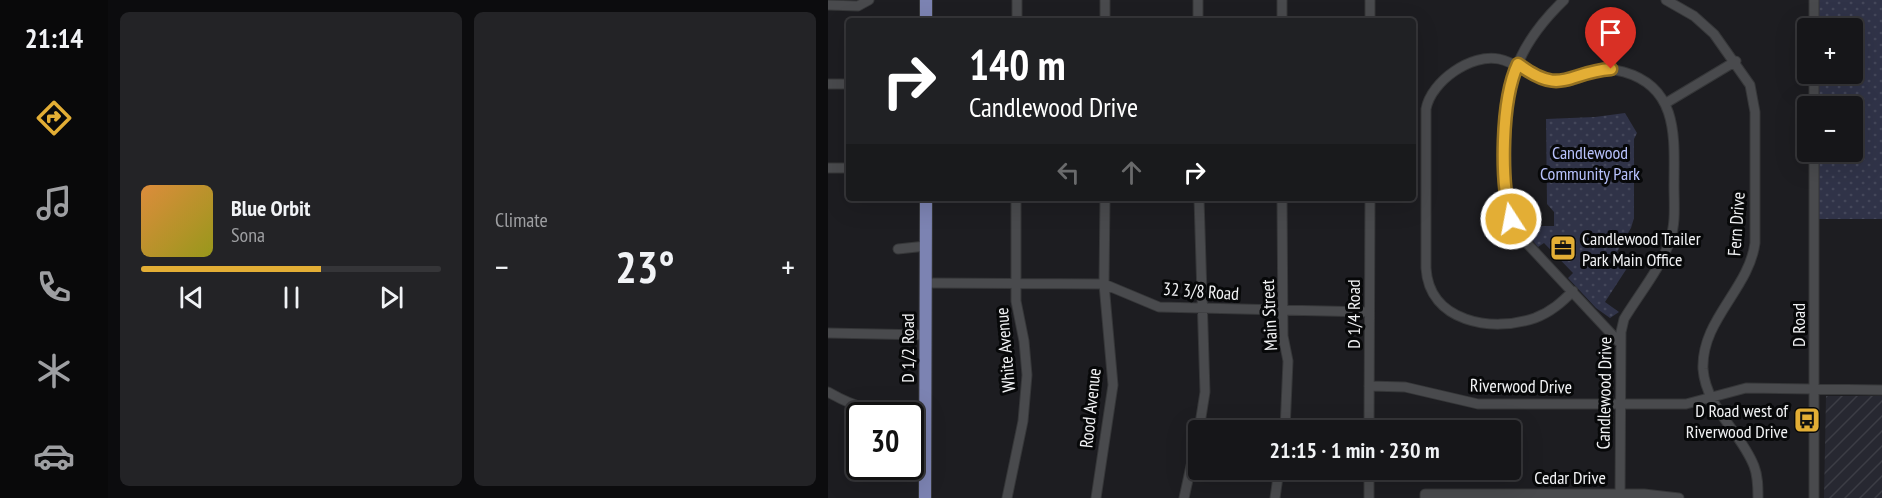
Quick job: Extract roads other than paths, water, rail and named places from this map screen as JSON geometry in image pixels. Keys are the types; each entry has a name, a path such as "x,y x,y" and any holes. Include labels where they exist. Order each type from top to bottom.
{"main road":[{"path":"926,0 926,18"},
{"name":"D 1/2 Road","path":"925,498 926,201"}],"street":[{"path":"828,5 858,6 869,0"},
{"path":"1017,0 1017,18"},
{"path":"1104,18 1105,0"},
{"path":"1198,0 1198,18"},
{"path":"1282,0 1282,18"},
{"path":"1370,0 1370,18"},
{"path":"1564,0 1526,47 1507,96 1505,189 1508,209 1521,237 1619,342"},
{"name":"Fern Drive","path":"1666,0 1704,24 1745,73 1754,96 1755,243 1748,271 1713,326 1706,344 1703,370 1718,410 1751,459 1758,479 1758,498"},
{"path":"1814,0 1814,18"},
{"path":"1573,291 1556,307 1536,318 1513,322 1475,322 1446,310 1436,298 1427,279 1426,116 1431,93 1446,76 1484,59 1496,58 1518,64 1541,77 1561,82 1598,70 1621,71 1646,82 1666,103 1736,61"},
{"path":"828,84 846,84"},
{"name":"Candlewood Drive","path":"1620,496 1619,342 1624,319 1666,251 1673,230 1674,137 1666,103"},
{"name":"D Road","path":"1814,162 1814,498"},
{"path":"828,168 846,168"},
{"name":"White Avenue","path":"1007,498 1026,401 1024,341 1017,301 1016,201"},
{"name":"Rood Avenue","path":"1096,498 1113,385 1104,284 1105,201"},
{"path":"1198,201 1200,310 1205,392 1201,420"},
{"name":"Main Street","path":"1282,201 1283,312 1288,361 1285,420"},
{"name":"D 1/4 Road","path":"1369,420 1370,201"},
{"path":"898,249 926,246"},
{"name":"32 3/8 Road","path":"926,283 1104,284 1159,307 1283,312 1369,312"},
{"path":"828,333 925,334"},
{"name":"Riverwood Drive","path":"1369,386 1405,387 1478,404 1686,404 1746,388 1882,390"},
{"path":"828,392 847,402"},
{"path":"1184,498 1188,480"},
{"path":"1275,498 1278,480"},
{"path":"1369,480 1369,498"},
{"name":"Cedar Drive","path":"1425,496 1679,498"}],"place":[{"name":"Candlewood Trailer Park Main Office","path":"1563,248"},
{"name":"D Road west of Riverwood Drive","path":"1807,420"}],"park label":[{"name":"Candlewood Community Park","path":"1590,162"}]}
